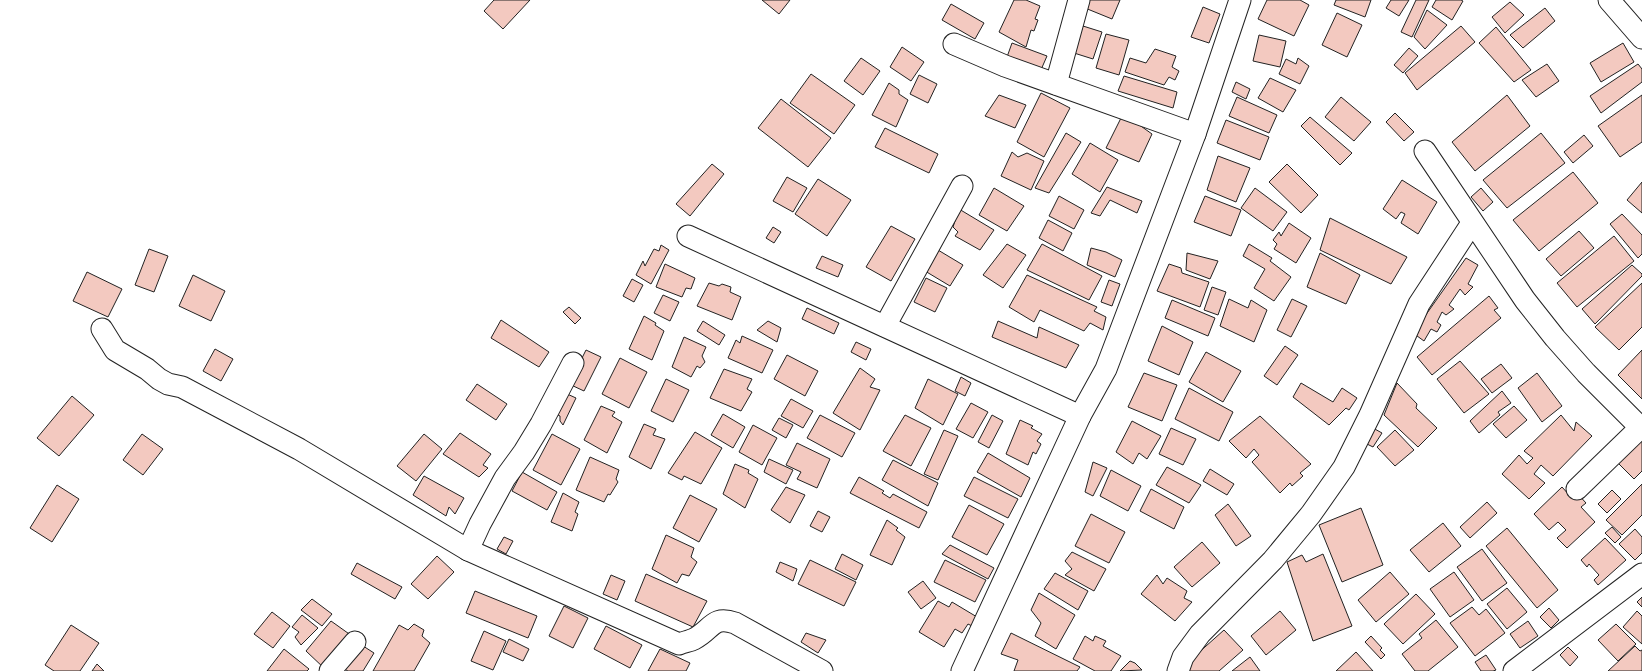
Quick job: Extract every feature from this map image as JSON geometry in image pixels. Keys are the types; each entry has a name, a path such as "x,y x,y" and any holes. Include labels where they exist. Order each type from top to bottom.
{"street":[{"path":"1056,84 1079,0"},
{"path":"962,671 1080,416 1106,369 1195,134 1240,0"},
{"path":"1609,0 1642,38"},
{"path":"954,44 1005,66 1195,134"},
{"path":"1425,151 1525,300 1555,338 1586,373 1641,428 1577,489"},
{"path":"885,326 962,186"},
{"path":"1178,671 1183,657 1200,634 1273,560 1311,514 1344,467 1370,415 1419,304 1472,223"},
{"path":"688,236 1080,416"},
{"path":"102,329 115,350 147,369 159,379 168,384 182,387 299,449 468,550 679,644 694,639 719,620 726,620 735,623 822,671"},
{"path":"468,550 480,524 505,478 524,452 541,424 573,363"},
{"path":"1514,671 1642,574"},
{"path":"330,671 355,642"}],"building":[{"path":"494,0 530,0 503,29 484,11"},
{"path":"762,0 790,0 779,14"},
{"path":"1014,0 1026,0 1040,6 1035,19 1038,20 1034,31 1031,30 1026,47 999,32"},
{"path":"1088,0 1120,0 1112,19 1085,8"},
{"path":"1267,0 1300,0 1309,5 1294,36 1258,19"},
{"path":"1336,0 1371,0 1365,17 1334,5"},
{"path":"1391,0 1409,0 1399,16 1386,8"},
{"path":"1416,0 1429,0 1412,37 1401,32"},
{"path":"1436,0 1463,1 1452,20 1432,7"},
{"path":"1510,2 1524,15 1505,33 1492,17"},
{"path":"951,4 984,23 975,39 942,20"},
{"path":"1203,7 1220,14 1209,43 1191,37"},
{"path":"1545,8 1555,21 1523,48 1510,35"},
{"path":"1427,10 1447,25 1425,49 1414,37"},
{"path":"1337,13 1362,25 1347,57 1322,45"},
{"path":"1083,26 1102,32 1093,59 1074,53"},
{"path":"1461,26 1475,42 1417,90 1405,73"},
{"path":"1496,27 1531,70 1514,82 1479,43"},
{"path":"1106,34 1129,40 1119,75 1096,68"},
{"path":"1259,35 1286,41 1280,67 1253,61"},
{"path":"1012,43 1047,56 1040,72 1007,57"},
{"path":"1623,43 1634,62 1601,82 1590,63"},
{"path":"902,47 924,62 911,81 890,67"},
{"path":"1409,48 1418,56 1403,73 1394,65"},
{"path":"1155,49 1176,56 1172,67 1179,71 1175,80 1169,77 1164,85 1125,72 1130,58 1146,63"},
{"path":"861,58 880,71 863,95 844,81"},
{"path":"1298,58 1309,66 1300,84 1279,74 1286,59 1296,64"},
{"path":"1547,64 1559,81 1536,97 1522,80"},
{"path":"1638,64 1642,69 1642,82 1601,113 1590,96"},
{"path":"811,74 855,105 834,134 790,103"},
{"path":"919,75 937,84 928,103 910,94"},
{"path":"1124,76 1177,92 1173,108 1118,91"},
{"path":"1270,78 1296,90 1283,112 1258,98"},
{"path":"1236,82 1250,89 1246,99 1232,92"},
{"path":"889,83 899,90 899,94 908,100 896,127 872,115"},
{"path":"1041,93 1070,108 1044,157 1017,142"},
{"path":"999,95 1026,105 1015,128 985,116"},
{"path":"1507,95 1530,126 1475,171 1452,142"},
{"path":"1642,95 1642,142 1620,157 1598,126"},
{"path":"1237,97 1277,115 1269,133 1229,116"},
{"path":"1341,97 1371,122 1354,141 1325,117"},
{"path":"781,99 831,138 808,167 758,128"},
{"path":"1395,113 1414,132 1404,141 1386,122"},
{"path":"1310,117 1352,153 1340,165 1301,126"},
{"path":"1121,118 1138,124 1152,134 1139,162 1106,148"},
{"path":"1226,120 1269,137 1260,160 1217,143"},
{"path":"885,128 938,154 929,173 875,147"},
{"path":"1066,133 1081,142 1049,193 1035,188"},
{"path":"1541,133 1565,163 1507,208 1483,180"},
{"path":"1584,135 1593,146 1573,163 1564,152"},
{"path":"1090,143 1118,160 1100,192 1072,174"},
{"path":"1012,152 1018,157 1027,153 1044,161 1031,190 1001,176"},
{"path":"1218,156 1250,168 1236,202 1207,190"},
{"path":"712,164 724,174 690,216 676,204"},
{"path":"1287,164 1318,195 1301,213 1269,182"},
{"path":"1573,172 1598,203 1539,251 1513,220"},
{"path":"787,177 807,188 793,212 773,201"},
{"path":"818,179 851,200 827,236 795,214"},
{"path":"1402,180 1437,202 1418,234 1401,223 1405,214 1401,212 1396,219 1383,209"},
{"path":"1642,182 1642,213 1627,200"},
{"path":"1107,187 1142,201 1137,213 1110,200 1100,216 1091,213"},
{"path":"994,188 1024,206 1007,231 979,215"},
{"path":"1255,188 1287,212 1273,231 1241,208"},
{"path":"1481,188 1493,202 1483,211 1471,197"},
{"path":"1059,196 1084,210 1074,229 1049,216"},
{"path":"1205,196 1241,210 1231,236 1194,222"},
{"path":"959,209 994,230 980,250 955,236 958,232 953,227"},
{"path":"1622,214 1642,235 1642,254 1638,258 1610,224"},
{"path":"1330,218 1407,257 1391,284 1320,250"},
{"path":"1048,220 1072,233 1063,251 1039,238"},
{"path":"1289,223 1311,238 1296,263 1274,249 1277,244 1273,240 1279,232 1281,236"},
{"path":"891,226 915,239 891,281 866,267"},
{"path":"773,227 781,232 774,243 766,238"},
{"path":"1579,231 1594,248 1561,276 1546,259"},
{"path":"1614,236 1634,261 1577,307 1557,283"},
{"path":"1007,244 1026,255 1003,288 983,275"},
{"path":"1042,244 1102,276 1089,300 1027,270"},
{"path":"1249,244 1272,258 1270,261 1291,277 1274,301 1254,288 1265,269 1243,256"},
{"path":"661,245 669,250 651,284 636,275 643,261 645,266 654,249 659,251"},
{"path":"933,247 963,265 950,286 920,268"},
{"path":"1091,248 1106,252 1122,260 1115,277 1087,265"},
{"path":"149,249 168,256 154,292 135,285"},
{"path":"1187,253 1218,261 1210,279 1186,270"},
{"path":"1320,253 1360,275 1346,304 1307,287"},
{"path":"822,256 843,265 838,277 816,268"},
{"path":"1466,258 1478,265 1468,284 1473,287 1465,295 1460,289 1449,305 1454,309 1446,315 1442,312 1437,322 1441,325 1437,332 1431,329 1424,341 1413,333"},
{"path":"665,264 695,278 691,289 686,288 682,297 656,287"},
{"path":"1169,264 1181,268 1182,273 1209,282 1200,307 1157,291"},
{"path":"1632,265 1642,274 1642,276 1595,324 1582,309"},
{"path":"87,272 122,289 108,317 73,301"},
{"path":"193,275 225,291 211,321 179,306"},
{"path":"1027,275 1097,307 1094,311 1106,317 1103,330 1090,323 1084,331 1040,310 1034,322 1009,307"},
{"path":"926,278 947,288 935,312 914,302"},
{"path":"632,279 643,285 634,302 623,296"},
{"path":"1109,280 1120,284 1112,306 1101,302"},
{"path":"709,283 719,286 722,284 731,287 730,292 741,297 732,320 697,306"},
{"path":"1642,283 1642,327 1619,350 1595,327"},
{"path":"1212,287 1226,292 1218,315 1204,310"},
{"path":"663,295 679,302 670,321 654,313"},
{"path":"1489,296 1498,308 1494,310 1501,318 1432,375 1417,357"},
{"path":"1229,299 1248,308 1251,300 1267,310 1254,342 1220,326"},
{"path":"1292,299 1307,306 1291,337 1277,330"},
{"path":"1172,300 1215,318 1208,336 1165,318"},
{"path":"569,307 581,318 575,324 563,312"},
{"path":"807,308 839,323 834,334 802,319"},
{"path":"644,316 656,323 655,325 664,331 652,360 629,349"},
{"path":"501,320 549,352 539,367 491,338"},
{"path":"703,321 725,335 719,345 697,331"},
{"path":"768,321 781,328 777,342 757,330"},
{"path":"998,321 1037,338 1039,327 1079,345 1066,368 992,337"},
{"path":"1162,326 1193,342 1179,375 1148,361"},
{"path":"742,336 773,350 762,373 728,358 736,340 740,343"},
{"path":"684,337 706,347 702,356 705,362 700,368 697,366 691,377 672,367"},
{"path":"856,342 871,349 866,360 851,352"},
{"path":"1285,346 1298,355 1277,385 1264,376"},
{"path":"215,349 233,359 221,381 203,371"},
{"path":"586,350 601,357 584,391 569,384"},
{"path":"1642,350 1642,399 1618,375"},
{"path":"1206,352 1241,371 1223,402 1189,382"},
{"path":"787,355 818,371 805,396 774,379"},
{"path":"620,358 647,372 629,408 602,394"},
{"path":"1460,361 1489,394 1464,413 1437,379"},
{"path":"1501,364 1512,378 1492,393 1481,379"},
{"path":"860,368 875,379 870,387 880,390 860,430 833,413"},
{"path":"724,369 752,379 747,389 752,392 741,411 710,398"},
{"path":"1144,373 1177,385 1162,421 1128,407"},
{"path":"1537,373 1562,406 1542,422 1518,388"},
{"path":"961,377 971,383 965,396 955,391"},
{"path":"666,379 689,390 673,422 651,411"},
{"path":"928,379 958,394 943,425 915,408"},
{"path":"1301,383 1333,402 1342,388 1357,398 1349,410 1346,408 1329,425 1293,397"},
{"path":"1397,383 1417,404 1416,408 1437,428 1418,447 1384,415"},
{"path":"477,384 507,404 496,420 466,400"},
{"path":"1189,388 1233,412 1219,441 1175,419"},
{"path":"1502,391 1511,403 1498,412 1500,415 1479,433 1470,421"},
{"path":"565,393 576,398 563,425 560,421 560,416 552,412"},
{"path":"72,396 94,415 59,456 37,438"},
{"path":"791,399 813,411 803,428 781,416"},
{"path":"971,403 988,412 973,438 956,429"},
{"path":"601,406 615,412 612,416 622,422 607,453 584,440"},
{"path":"1514,406 1527,420 1506,438 1493,424"},
{"path":"723,414 745,427 733,448 711,435"},
{"path":"820,415 855,433 842,457 807,438"},
{"path":"905,415 931,428 911,466 883,451"},
{"path":"992,415 1003,421 989,448 978,442"},
{"path":"1561,415 1574,431 1576,422 1592,436 1553,476 1541,465 1534,474 1545,483 1529,499 1502,474 1519,455 1527,464 1533,458 1524,451"},
{"path":"1260,416 1311,464 1300,473 1303,476 1292,486 1290,483 1280,493 1252,462 1259,455 1254,449 1246,458 1229,441"},
{"path":"779,418 793,425 786,438 772,430"},
{"path":"1020,420 1033,426 1031,428 1042,434 1037,441 1041,444 1036,454 1033,452 1028,465 1006,454"},
{"path":"1132,421 1161,436 1147,459 1139,453 1133,464 1116,452"},
{"path":"644,424 656,429 653,435 665,439 651,469 629,457"},
{"path":"753,425 777,438 762,465 739,452"},
{"path":"1171,428 1196,439 1183,465 1159,454"},
{"path":"1373,428 1382,433 1373,447 1365,443"},
{"path":"944,430 958,436 938,480 924,474"},
{"path":"1395,430 1414,450 1395,466 1377,447"},
{"path":"695,432 722,448 701,484 684,476 682,480 668,473"},
{"path":"460,433 491,454 483,465 488,468 479,477 443,454"},
{"path":"142,434 163,449 143,475 123,460"},
{"path":"424,434 442,449 416,481 397,466"},
{"path":"552,434 580,449 561,485 533,470"},
{"path":"1642,439 1642,471 1634,479 1618,463"},
{"path":"797,443 830,459 817,488 797,479 801,472 786,465"},
{"path":"988,453 1030,478 1021,497 977,472"},
{"path":"590,457 619,470 616,479 618,482 610,495 608,494 604,502 576,490"},
{"path":"769,459 793,470 786,484 764,472"},
{"path":"893,460 938,483 928,506 882,480"},
{"path":"1093,462 1107,468 1093,496 1085,492"},
{"path":"735,464 749,470 748,473 758,479 745,508 723,494"},
{"path":"1167,467 1201,485 1189,503 1156,485"},
{"path":"1210,469 1234,484 1227,495 1203,481"},
{"path":"1111,470 1141,486 1128,511 1100,496"},
{"path":"522,472 557,492 547,510 512,491"},
{"path":"424,476 464,498 455,514 449,507 446,516 413,495"},
{"path":"859,477 884,491 882,493 890,498 893,494 927,512 919,528 850,493"},
{"path":"974,477 1018,499 1008,518 964,496"},
{"path":"1642,484 1642,515 1622,535 1606,520"},
{"path":"57,485 79,499 52,542 30,528"},
{"path":"786,487 805,495 790,523 771,510"},
{"path":"1562,487 1571,497 1576,492 1586,503 1581,507 1595,522 1567,548 1557,538 1566,530 1558,522 1549,530 1534,514"},
{"path":"1151,489 1184,507 1174,529 1140,511"},
{"path":"1612,490 1621,499 1607,513 1598,504"},
{"path":"563,493 579,502 575,512 578,514 572,531 551,522"},
{"path":"690,495 717,509 699,542 673,528"},
{"path":"1487,502 1497,513 1470,538 1460,527"},
{"path":"1228,504 1251,536 1236,546 1215,515"},
{"path":"969,505 1004,524 987,555 952,537"},
{"path":"1361,508 1383,565 1342,582 1319,525"},
{"path":"818,511 830,517 822,532 810,526"},
{"path":"1091,514 1125,532 1109,563 1075,546"},
{"path":"887,520 898,528 896,530 905,537 892,565 870,555"},
{"path":"1443,523 1461,546 1429,572 1410,550"},
{"path":"1612,527 1621,537 1615,543 1605,533"},
{"path":"1507,528 1558,590 1537,608 1486,546"},
{"path":"1635,529 1642,537 1642,553 1635,560 1619,544"},
{"path":"666,535 694,548 691,557 697,562 689,576 682,574 677,583 652,569"},
{"path":"504,537 513,541 506,554 497,549"},
{"path":"1605,538 1626,560 1598,585 1594,580 1599,575 1589,564 1587,567 1581,560"},
{"path":"1202,542 1220,563 1192,587 1174,567"},
{"path":"950,545 994,568 988,579 942,554"},
{"path":"1482,549 1507,583 1482,601 1457,567"},
{"path":"1072,552 1106,569 1094,591 1065,575 1072,569 1065,561"},
{"path":"842,554 863,565 856,580 835,569"},
{"path":"1323,554 1352,626 1313,641 1287,562 1302,555 1306,562"},
{"path":"437,556 454,572 428,599 411,584"},
{"path":"810,560 856,582 844,606 798,584"},
{"path":"945,560 986,580 975,602 934,582"},
{"path":"780,562 797,569 793,581 776,572"},
{"path":"357,563 402,587 395,599 351,574"},
{"path":"1390,572 1409,594 1376,622 1358,600"},
{"path":"1454,572 1474,600 1450,617 1430,589"},
{"path":"1055,573 1088,591 1078,610 1044,589"},
{"path":"646,574 707,601 693,627 635,601"},
{"path":"611,575 625,581 617,600 603,594"},
{"path":"1157,575 1163,584 1167,578 1187,591 1184,598 1192,602 1175,621 1141,594"},
{"path":"923,581 936,598 921,609 908,592"},
{"path":"1507,588 1527,612 1507,629 1487,604"},
{"path":"475,591 537,616 528,638 466,613"},
{"path":"1039,593 1075,615 1056,649 1035,636 1041,623 1031,610"},
{"path":"1416,594 1435,614 1403,644 1384,624"},
{"path":"1642,597 1642,607 1637,602"},
{"path":"312,599 332,614 322,626 301,610"},
{"path":"938,601 949,607 952,602 977,617 972,626 968,624 962,633 955,629 944,647 919,632"},
{"path":"564,606 588,618 573,648 549,636"},
{"path":"1472,607 1479,615 1486,609 1505,633 1475,656 1450,623"},
{"path":"1549,608 1559,620 1551,628 1540,617"},
{"path":"1280,611 1296,630 1266,655 1251,636"},
{"path":"1637,611 1642,616 1642,644 1623,627"},
{"path":"272,612 290,626 273,648 254,634"},
{"path":"302,615 318,628 301,645 295,637 299,632 292,627"},
{"path":"1436,620 1458,647 1428,671 1415,671 1402,654 1422,638 1419,634"},
{"path":"331,621 352,636 325,669 306,651"},
{"path":"1528,621 1538,636 1520,648 1510,634"},
{"path":"414,624 424,630 422,636 430,643 414,671 373,671 399,625 408,630"},
{"path":"1616,624 1636,644 1618,661 1598,640"},
{"path":"71,625 99,643 80,671 54,671 45,665"},
{"path":"606,626 642,645 630,668 594,649"},
{"path":"1224,630 1243,650 1219,671 1187,671 1187,663"},
{"path":"484,631 506,641 493,670 471,661"},
{"path":"806,633 826,640 818,653 801,642"},
{"path":"1011,633 1080,667 1077,671 1014,671 1018,660 1001,654"},
{"path":"1085,636 1093,641 1095,636 1106,641 1103,646 1121,656 1111,671 1095,671 1073,659"},
{"path":"1371,636 1382,648 1380,650 1385,655 1381,659 1365,642"},
{"path":"509,639 529,649 523,661 503,652"},
{"path":"360,644 374,653 363,671 348,671 344,669"},
{"path":"1635,646 1640,651 1642,650 1642,671 1608,671"},
{"path":"1568,647 1578,657 1570,666 1560,655"},
{"path":"284,649 309,669 307,671 267,671"},
{"path":"660,649 690,663 686,671 648,671"},
{"path":"1356,652 1373,671 1336,671"},
{"path":"1486,655 1496,670 1481,671 1475,662"},
{"path":"1250,657 1260,671 1232,671"},
{"path":"1130,661 1135,663 1142,670 1120,671"},
{"path":"97,664 104,671 92,671"}]}
